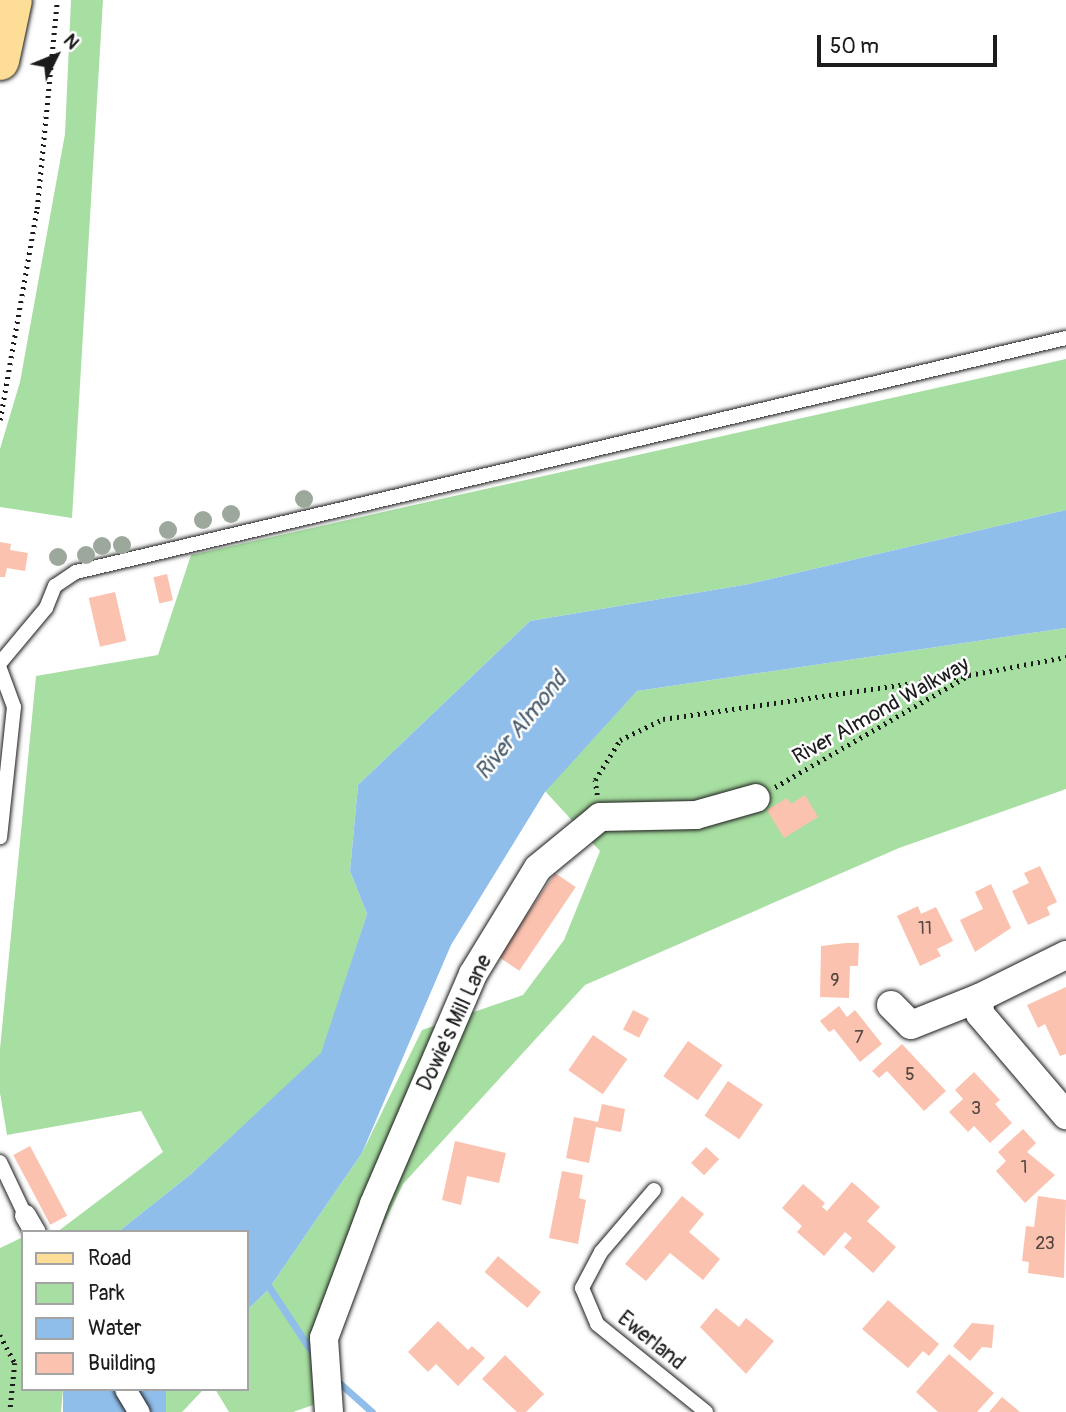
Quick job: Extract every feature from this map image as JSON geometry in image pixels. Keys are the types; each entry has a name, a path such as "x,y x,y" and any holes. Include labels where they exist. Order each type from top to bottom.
{"main road":[{"path":"0,61 13,0"}],"street":[{"path":"600,817 696,815 756,798"},
{"name":"Dowie's Mill Lane","path":"328,1412 324,1338 374,1204 473,974 538,868 600,817"},
{"path":"891,1004 911,1025 979,998 1066,955"},
{"path":"979,998 980,1014 1066,1115"},
{"path":"126,1391 139,1412"}],"lane":[{"path":"0,663 47,608 55,586 76,572 1066,338"},
{"path":"0,669 14,707 0,837"},
{"path":"0,1162 30,1224"},
{"name":"Ewerland","path":"654,1190 601,1252 582,1288 597,1324 706,1412"}],"path":[{"path":"0,420 37,209 57,0"},
{"name":"River Almond Walkway","path":"756,798 969,676 1066,657"},
{"path":"600,817 595,780 620,740 663,719 969,676"},
{"path":"0,1335 15,1363 10,1412"}],"green space":[{"path":"71,0 103,0 72,518 0,507 0,449 20,382 65,134"},
{"path":"1066,359 1066,510 749,584 530,621 358,785 350,871 367,914 322,1053 191,1174 121,1230 60,1230 163,1152 141,1111 7,1135 0,1093 0,1049 36,676 158,655 191,555"},
{"path":"1066,628 1066,789 899,848 585,985 403,1184 330,1335 313,1405 293,1412 229,1412 216,1391 248,1391 248,1309 268,1290 362,1153 422,1030 523,995 564,940 600,851 545,791 637,691"},
{"path":"21,1238 21,1391 63,1391 61,1412 0,1412 0,1248"},
{"path":"165,1391 202,1391 182,1412 156,1412"}],"water":[{"name":"River Almond","path":"1066,510 1066,628 637,691 545,792 451,945 362,1153 268,1290 248,1309 248,1230 121,1230 191,1174 321,1053 367,914 350,871 358,785 530,621 749,584"},
{"path":"63,1391 166,1391 166,1412 63,1412"}],"building":[{"path":"0,542 11,544 10,550 28,553 25,571 7,568 5,577 0,577"},
{"path":"167,574 173,600 159,603 153,577"},
{"path":"115,592 126,641 100,647 89,598"},
{"path":"805,795 818,817 784,838 767,810 787,798 791,804"},
{"path":"1040,866 1057,902 1047,907 1050,915 1028,925 1012,891 1029,883 1024,873"},
{"path":"555,873 576,887 519,971 499,957"},
{"path":"991,884 1011,928 975,952 960,920 983,909 975,892"},
{"path":"918,906 921,914 936,907 953,941 937,949 941,956 920,966 897,916"},
{"path":"859,943 858,966 850,966 849,998 820,997 821,946"},
{"path":"1066,987 1066,1054 1060,1056 1045,1024 1038,1028 1027,1005"},
{"path":"839,1006 847,1017 855,1010 882,1044 860,1062 834,1029 829,1032 820,1021"},
{"path":"633,1010 649,1018 639,1038 623,1030"},
{"path":"593,1035 627,1059 603,1094 568,1070"},
{"path":"688,1041 722,1065 698,1100 663,1076"},
{"path":"902,1044 946,1091 924,1111 887,1071 879,1078 872,1071"},
{"path":"974,1072 1000,1100 995,1104 1012,1123 990,1143 974,1126 968,1132 949,1112 963,1099 955,1090"},
{"path":"728,1081 763,1104 739,1139 705,1116"},
{"path":"602,1104 625,1109 621,1132 596,1127 589,1163 566,1158 574,1117 598,1122"},
{"path":"1023,1129 1036,1143 1027,1152 1055,1175 1025,1203 996,1171 1006,1161 998,1152"},
{"path":"455,1141 506,1153 499,1183 467,1176 461,1205 442,1200"},
{"path":"30,1146 67,1216 50,1225 13,1155"},
{"path":"706,1147 719,1159 704,1175 691,1163"},
{"path":"562,1171 583,1175 579,1198 586,1200 578,1244 549,1238"},
{"path":"852,1182 880,1207 867,1221 896,1247 873,1273 844,1247 852,1238 845,1232 824,1256 797,1232 802,1226 782,1208 803,1184 825,1203 822,1207 827,1211"},
{"path":"682,1196 704,1214 689,1232 720,1259 703,1280 670,1253 646,1281 625,1264"},
{"path":"1038,1196 1066,1200 1064,1278 1028,1273 1029,1262 1022,1261 1026,1226 1034,1227"},
{"path":"498,1256 541,1292 527,1308 485,1272"},
{"path":"888,1300 939,1344 929,1356 923,1351 908,1368 862,1329"},
{"path":"716,1308 739,1327 746,1318 774,1341 746,1374 700,1327"},
{"path":"438,1321 468,1350 472,1346 485,1358 458,1386 436,1364 428,1372 408,1352"},
{"path":"972,1323 994,1325 992,1348 982,1347 970,1361 953,1346"},
{"path":"949,1354 994,1393 977,1412 938,1412 916,1392"},
{"path":"505,1355 544,1394 526,1412 517,1412 482,1379"},
{"path":"1002,1397 1020,1412 989,1412"}],"waterway":[{"path":"265,1281 316,1358"},
{"path":"336,1380 372,1412"}]}
